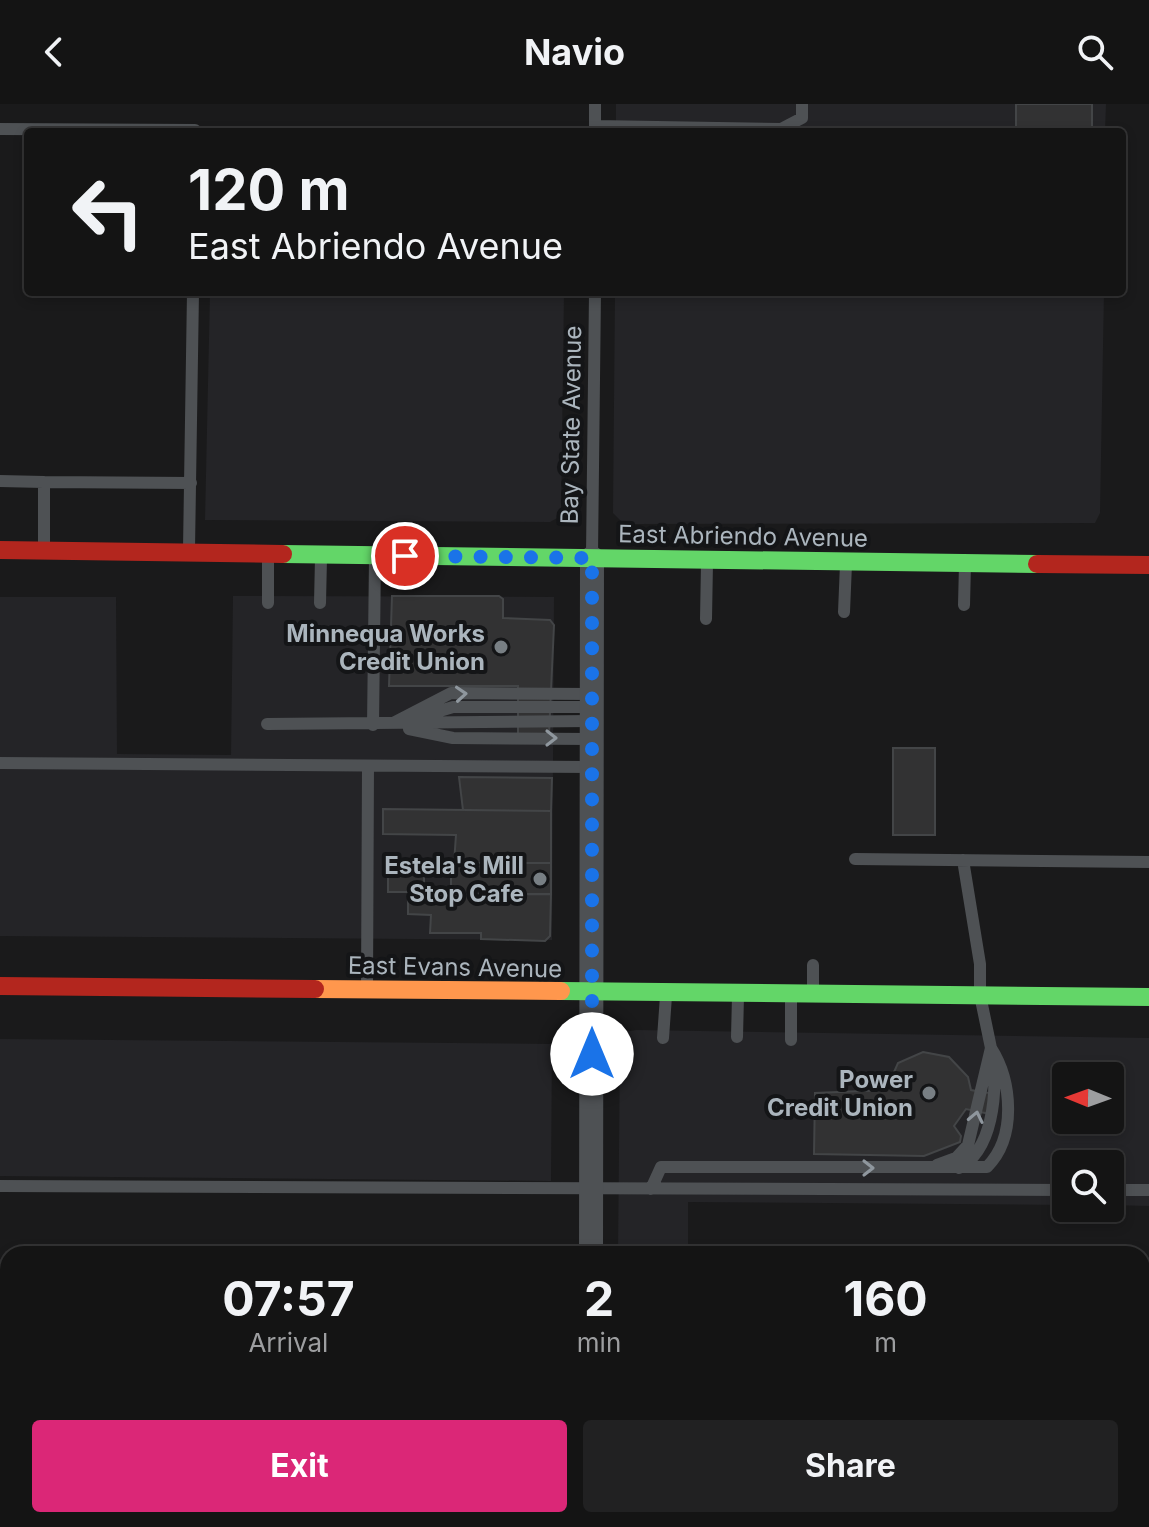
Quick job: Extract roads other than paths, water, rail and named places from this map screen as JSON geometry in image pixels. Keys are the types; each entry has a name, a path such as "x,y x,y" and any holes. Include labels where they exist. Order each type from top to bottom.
{"street":[{"name":"East Abriendo Avenue","path":"0,550 1149,565"},
{"path":"591,1246 592,558"},
{"name":"East Evans Avenue","path":"0,986 1149,997"}],"lane":[{"path":"595,104 595,128"},
{"path":"783,128 802,118 802,104"},
{"path":"0,129 24,129"},
{"path":"189,553 193,296"},
{"name":"Bay State Avenue","path":"592,558 595,296"},
{"path":"0,481 191,483"},
{"path":"44,482 44,550"},
{"path":"268,554 268,603"},
{"path":"320,603 321,555"},
{"path":"373,725 375,555"},
{"path":"706,619 707,559"},
{"path":"844,612 846,561"},
{"path":"964,605 965,562"},
{"path":"391,725 451,693 592,715"},
{"path":"267,724 391,725 592,715"},
{"path":"0,763 592,767"},
{"path":"367,990 368,766"},
{"path":"855,859 1149,862"},
{"path":"651,1189 661,1167 987,1167 1001,1144 1009,1096 998,1059 991,1048 980,995 980,964 963,860"},
{"path":"813,965 813,994"},
{"path":"663,1038 667,993"},
{"path":"737,1037 738,993"},
{"path":"791,994 791,1040"},
{"path":"927,1169 956,1158 968,1145 991,1048"},
{"path":"0,1186 1052,1190"},
{"path":"1124,1190 1149,1190"}],"place":[{"name":"Minnequa Works Credit Union","path":"501,647"},
{"name":"Estela's Mill Stop Cafe","path":"540,879"},
{"name":"Power Credit Union","path":"929,1093"}]}
